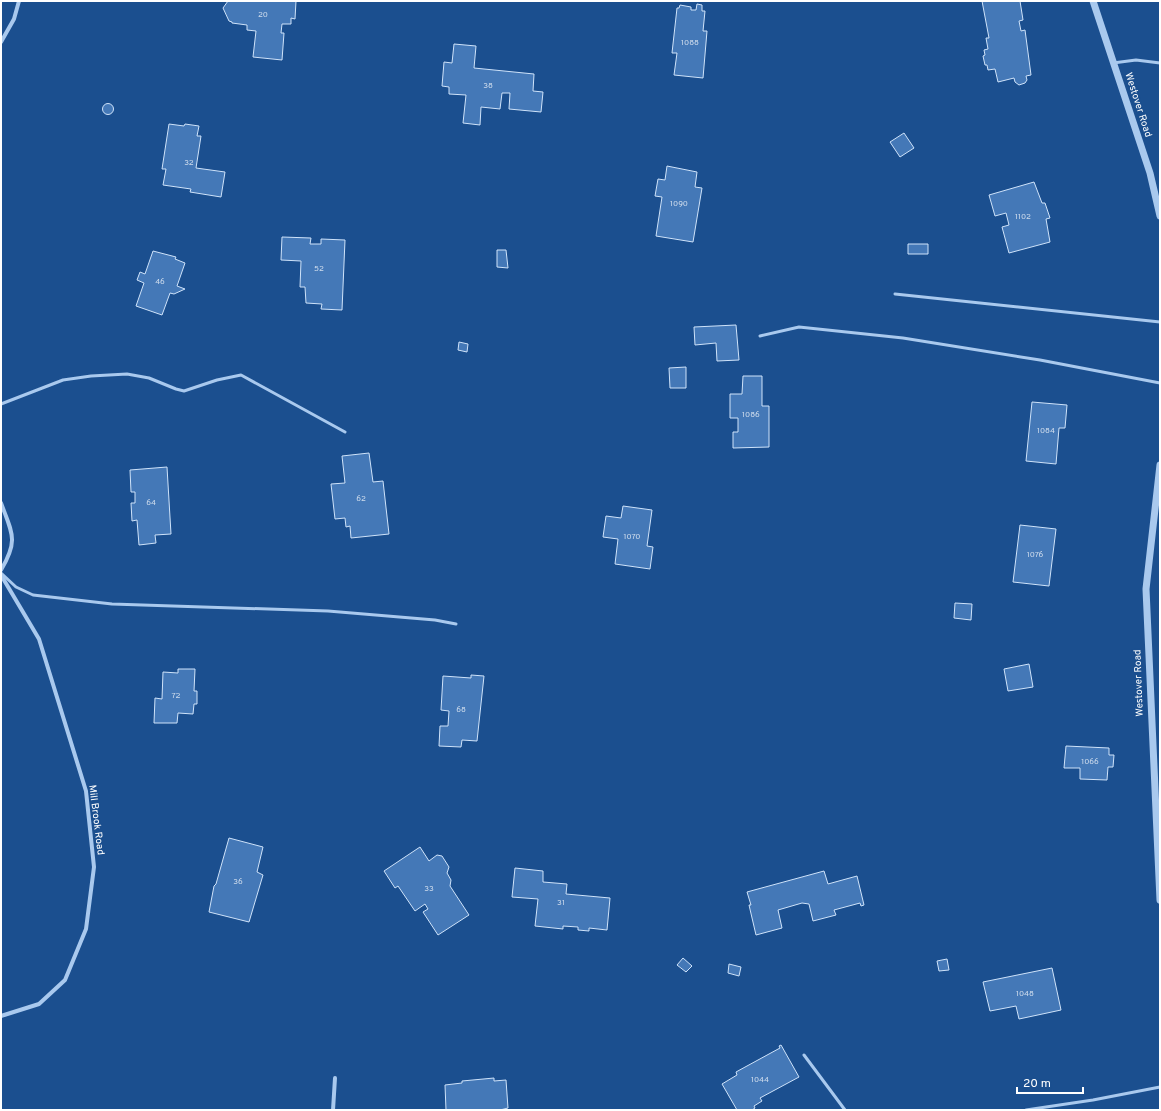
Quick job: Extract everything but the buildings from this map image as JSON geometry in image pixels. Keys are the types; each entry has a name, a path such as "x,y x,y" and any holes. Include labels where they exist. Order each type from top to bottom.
{"street":[{"path":"1,42 14,19 19,1"},
{"name":"Westover Road","path":"1094,1 1150,173 1160,216"},
{"name":"Westover Road","path":"1160,465 1146,589 1160,900"},
{"path":"1,502 13,536 11,554 1,570"},
{"name":"Mill Brook Road","path":"1,574 39,639 86,791 94,867 86,929 65,980 39,1004 1,1016"},
{"path":"332,1110 335,1078"}],"lane":[{"path":"1113,63 1136,60 1160,63"},
{"path":"895,294 1160,322"},
{"path":"760,336 799,327 903,338 1040,360 1160,383"},
{"path":"1,404 64,380 91,376 127,374 149,378 184,391 224,378 241,375 345,432"},
{"path":"1,574 16,587 33,595 112,604 328,611 435,620 456,624"},
{"path":"804,1055 845,1110"},
{"path":"1026,1110 1093,1100 1160,1087"}]}
